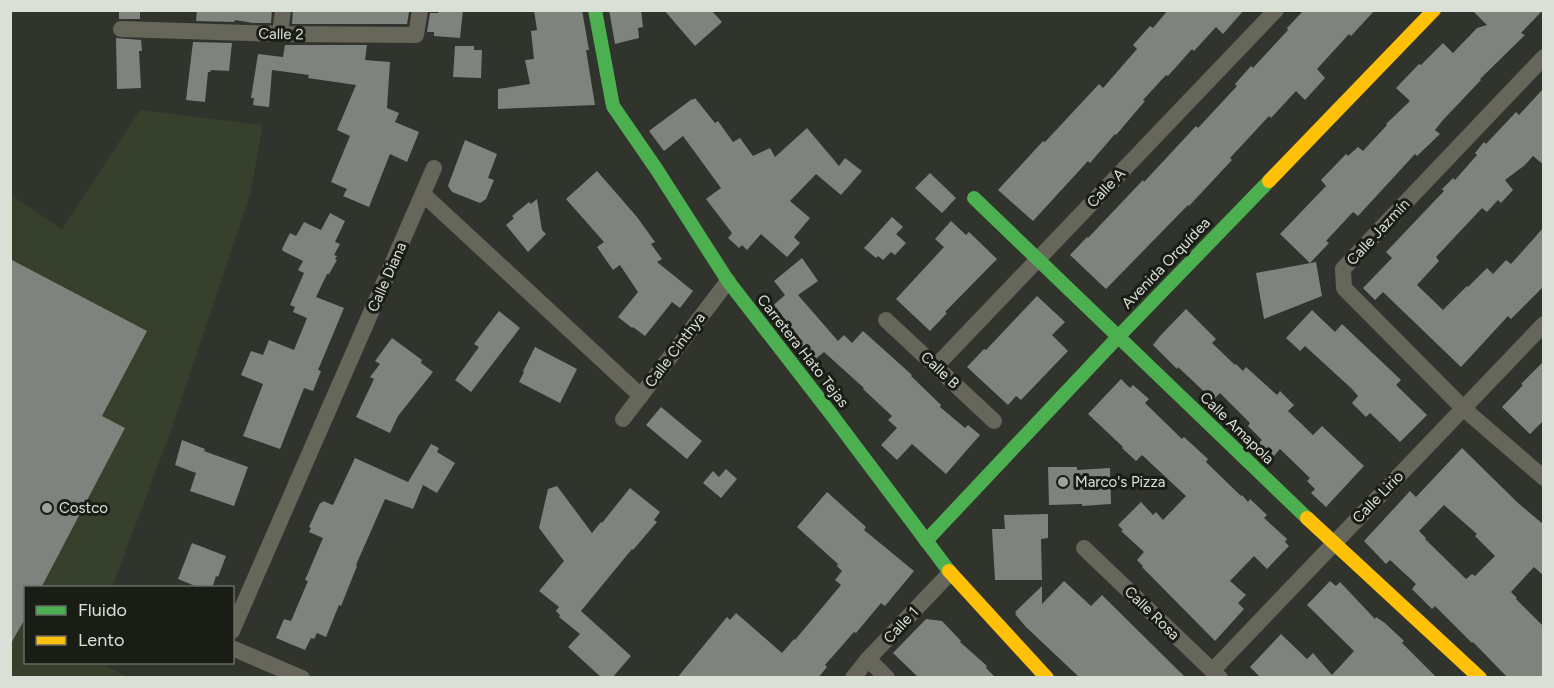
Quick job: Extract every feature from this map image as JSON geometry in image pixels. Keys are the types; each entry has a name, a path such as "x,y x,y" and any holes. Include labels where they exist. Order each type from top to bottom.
{"street":[{"path":"280,34 283,10"},
{"name":"Calle 2","path":"121,29 416,35 420,10"},
{"name":"Carretera Hato Tejas","path":"595,10 613,106 728,281 950,573 1047,678"},
{"name":"Calle A","path":"936,366 1276,10"},
{"name":"Avenida Orquídea","path":"926,541 1118,337 1434,10"},
{"name":"Calle Jazmín","path":"1544,57 1343,269 1344,288 1464,409 1544,478"},
{"name":"Calle Diana","path":"234,626 434,168"},
{"path":"423,194 641,396"},
{"name":"Calle Amapola","path":"974,198 1334,543 1480,678"},
{"name":"Calle Cinthya","path":"623,419 728,281"},
{"name":"Calle B","path":"886,320 994,421"},
{"name":"Calle Lirio","path":"1217,674 1334,543 1544,324"},
{"name":"Calle Rosa","path":"1084,548 1217,674"},
{"name":"Calle 1","path":"853,678 868,659 950,573"},
{"path":"234,649 302,678"},
{"path":"868,659 887,678"}],"shaded area":[{"path":"140,110 263,125 250,195 172,428 112,586 24,586 24,664 103,664 127,677 11,677 10,194 62,229"}],"building":[{"path":"119,10 140,10 140,19 119,19"},
{"path":"197,10 272,10 271,23 235,20 234,22 196,21"},
{"path":"293,10 409,12 407,24 292,24"},
{"path":"439,10 463,10 460,38 434,36 434,32 427,32 430,13 438,13"},
{"path":"534,10 582,10 595,105 498,109 498,89 530,84 525,60 534,59 531,31 537,30"},
{"path":"609,10 641,10 643,27 638,28 639,38 615,44"},
{"path":"664,10 711,10 722,22 695,46"},
{"path":"1168,10 1244,10 1223,34 1216,27 1168,76 1166,75 1116,135 1090,163 1088,161 1033,221 998,190 1099,84 1103,88 1137,49 1133,45 1150,26 1153,28"},
{"path":"1304,10 1375,10 1317,69 1325,78 1305,100 1296,91 1271,118 1269,116 1189,206 1106,289 1070,255 1143,180 1144,182 1196,126 1198,128 1237,86 1235,84 1251,66 1253,68"},
{"path":"1472,10 1543,10 1521,33 1525,35 1480,79 1443,120 1435,130 1440,134 1417,156 1415,154 1358,216 1353,212 1326,241 1329,243 1310,263 1280,234 1326,186 1321,180 1346,154 1348,156 1358,147 1363,151 1410,101 1396,88 1419,64 1421,65 1443,43 1453,53 1477,28 1487,25"},
{"path":"116,38 141,40 142,51 139,51 141,88 117,89"},
{"path":"193,42 232,43 229,71 211,70 208,72 205,102 186,100"},
{"path":"285,45 367,45 365,60 390,62 387,108 399,113 395,122 419,132 407,162 390,154 369,207 343,196 347,189 331,182 350,136 337,130 356,85 272,70 269,107 253,105 254,98 251,98 258,54 283,57"},
{"path":"455,46 474,46 474,50 482,50 481,78 453,77"},
{"path":"1544,88 1544,165 1533,156 1505,180 1513,190 1501,203 1498,200 1487,212 1482,208 1436,257 1439,261 1417,285 1443,310 1487,268 1493,274 1506,260 1511,264 1544,227 1544,286 1511,319 1508,316 1461,367 1383,292 1375,300 1363,288 1392,258 1386,252 1444,191 1442,189 1453,178 1455,180 1477,155 1475,153 1484,142 1486,144 1516,112 1519,115"},
{"path":"695,98 715,123 718,121 733,142 740,138 753,156 770,148 775,157 807,128 839,166 845,158 862,171 841,195 816,174 790,201 810,218 794,237 800,243 787,257 761,234 747,250 742,245 739,248 728,238 732,233 706,199 721,188 683,136 664,151 649,131"},
{"path":"465,140 497,154 488,178 494,180 486,199 480,203 452,192 448,186"},
{"path":"597,171 637,217 655,242 651,244 662,259 657,262 693,291 680,308 672,302 645,336 618,317 638,292 620,265 613,270 597,247 604,242 566,199"},
{"path":"930,173 956,198 942,213 915,188"},
{"path":"537,199 542,230 546,234 528,252 506,225 514,218 512,216 529,202 531,204"},
{"path":"330,213 345,221 335,242 340,244 334,255 337,256 335,259 337,260 316,297 344,308 318,370 321,371 313,391 304,388 280,449 243,436 263,384 241,375 251,351 263,355 269,340 294,350 307,318 293,312 295,307 290,305 304,273 298,270 303,261 282,249 290,233 296,236 304,222 321,230"},
{"path":"892,217 903,227 896,234 906,243 895,255 891,252 883,260 878,256 876,258 864,248"},
{"path":"951,221 966,235 969,232 997,259 945,312 947,313 930,331 896,299 944,247 935,239"},
{"path":"802,258 818,281 798,295 838,341 844,335 852,343 863,331 912,375 941,405 940,407 965,428 968,425 980,435 946,474 912,444 897,460 881,445 897,428 888,420 892,416 824,352 813,361 783,330 768,310 785,295 774,281"},
{"name":"Costco","path":"10,259 147,331 102,416 125,428 42,586 24,586 24,620 10,645"},
{"path":"1316,262 1322,296 1264,319 1256,273"},
{"path":"1037,296 1065,322 1052,335 1068,351 1021,400 1016,396 1008,405 967,367"},
{"path":"1186,309 1216,339 1212,343 1235,365 1243,371 1246,367 1277,395 1280,391 1294,405 1288,411 1313,435 1322,426 1364,466 1326,507 1311,493 1315,489 1307,481 1310,478 1280,449 1272,458 1258,444 1262,440 1248,426 1250,423 1220,393 1213,400 1153,345"},
{"path":"1312,310 1335,332 1342,324 1401,380 1396,385 1427,415 1400,442 1370,413 1366,417 1352,403 1358,396 1305,346 1300,351 1286,338"},
{"path":"499,311 520,328 471,392 455,380 479,347 474,344"},
{"path":"392,338 422,360 421,363 433,372 398,416 390,433 356,417 374,379 370,377 380,364 375,361"},
{"path":"535,347 577,369 560,403 519,382"},
{"path":"1544,361 1544,420 1530,434 1502,407"},
{"path":"1121,379 1130,388 1133,385 1149,399 1145,403 1182,439 1184,437 1208,459 1206,462 1241,496 1248,502 1250,499 1267,515 1264,518 1287,539 1285,542 1289,546 1267,569 1254,556 1230,581 1246,595 1238,603 1244,609 1215,641 1142,567 1137,560 1144,552 1121,531 1123,530 1118,525 1141,502 1153,515 1156,512 1163,520 1186,496 1142,455 1136,461 1088,414"},
{"path":"661,407 702,441 687,459 646,425"},
{"path":"182,440 205,449 204,451 248,467 234,506 190,491 196,473 175,465"},
{"path":"431,444 439,448 437,452 455,463 437,493 423,485 413,509 385,499 326,637 317,633 314,639 311,638 305,650 276,638 284,619 291,621 323,538 309,532 311,528 309,527 320,503 323,501 333,505 355,458 408,482"},
{"path":"1462,448 1544,525 1544,576 1534,567 1511,592 1544,627 1544,678 1508,678 1435,606 1432,609 1412,589 1416,584 1390,560 1386,564 1364,541 1410,491 1416,497","holes":["1444,505 1477,534 1475,536 1495,556 1475,576 1472,574 1466,579 1419,531"]},
{"path":"1048,467 1077,467 1077,470 1110,468 1111,504 1049,505"},
{"path":"726,469 737,479 721,498 703,483 713,471 719,477"},
{"path":"557,486 592,533 630,488 660,512 654,520 657,522 581,611 631,656 612,678 602,678 568,647 580,634 559,617 556,611 559,607 539,591 564,561 539,528 548,489"},
{"path":"827,492 866,527 864,530 914,571 885,606 881,603 856,633 854,632 825,665 827,667 818,678 677,678 727,617 730,620 736,613 782,653 841,585 835,580 842,571 837,566 838,564 797,527"},
{"path":"1048,514 1048,538 1041,539 1042,580 995,580 992,529 1005,529 1004,515"},
{"path":"192,543 226,556 213,586 195,586 178,579"},
{"path":"1064,581 1091,606 1102,595 1186,678 1080,678 1015,614 1042,586 1042,604"},
{"path":"1330,581 1336,586 1340,582 1375,619 1376,617 1385,623 1404,641 1402,643 1437,678 1261,678 1250,667 1281,634 1307,659 1313,653 1332,675 1354,651 1307,605"},
{"path":"926,619 942,621 996,678 919,678 893,653"}],"traffic: fast":[{"path":"595,10 613,106 728,281 949,571"},
{"path":"926,541 1269,181"},
{"path":"974,198 1307,518"}],"traffic: slow":[{"path":"1269,181 1434,10"},
{"path":"1307,518 1480,678"},
{"path":"949,571 1047,678"}],"place":[{"name":"Marco's Pizza","path":"1063,482"},
{"name":"Costco","path":"47,508"}]}
